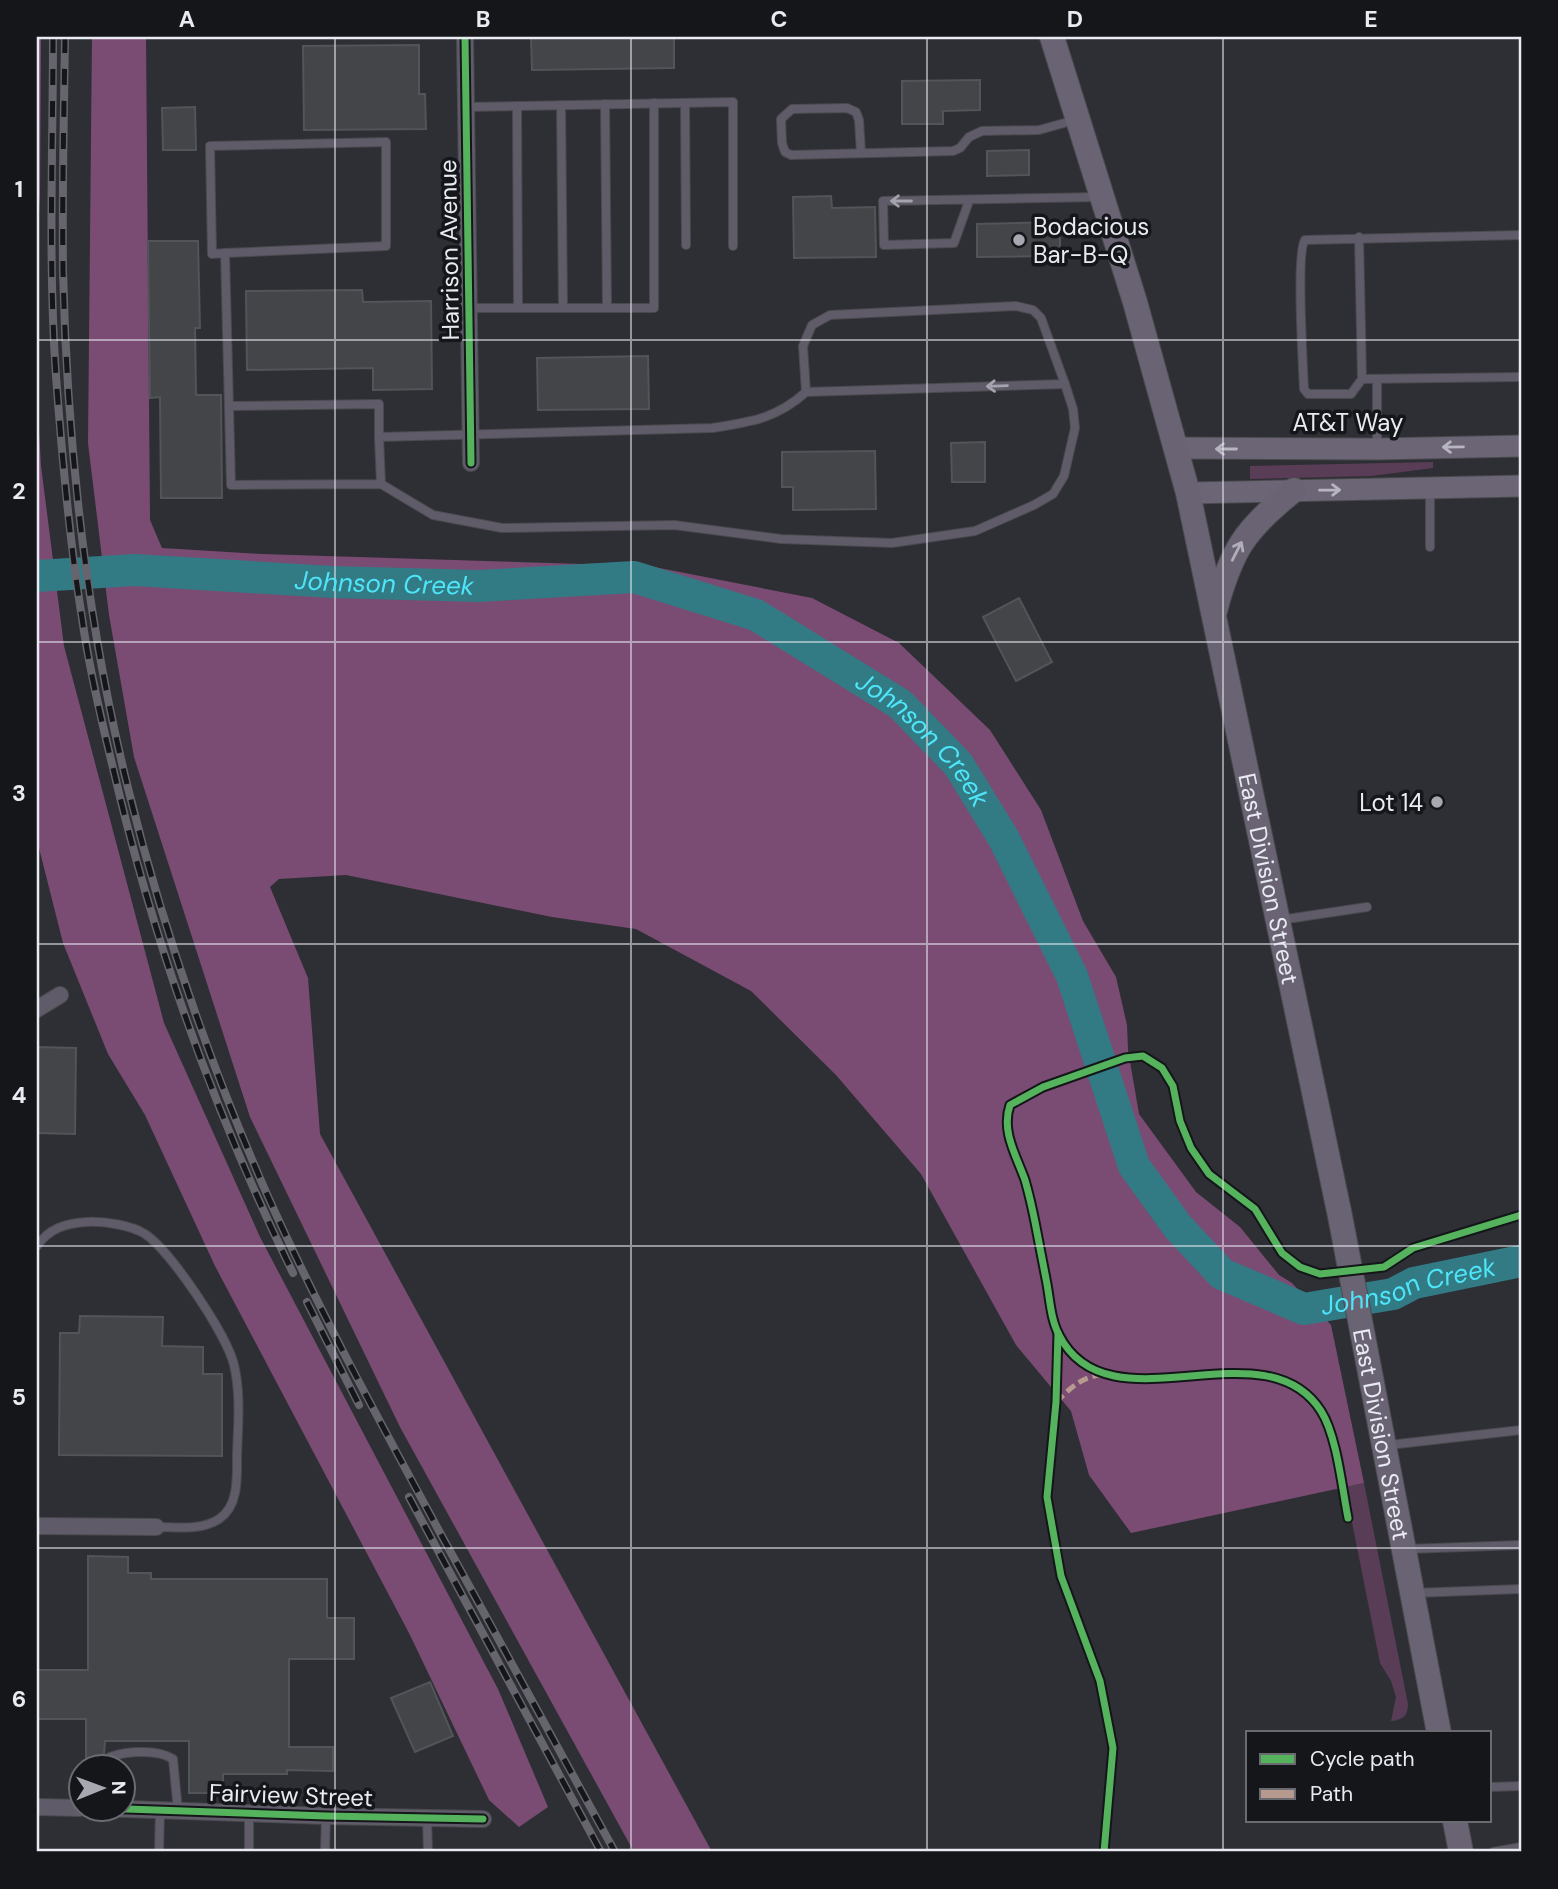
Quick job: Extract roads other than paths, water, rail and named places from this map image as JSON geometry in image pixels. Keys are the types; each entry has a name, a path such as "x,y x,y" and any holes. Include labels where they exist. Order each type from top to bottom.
{"main road":[{"name":"East Division Street","path":"1052,37 1102,197 1188,493 1340,1216 1439,1731"},
{"name":"AT&T Way","path":"1176,448 1377,449 1521,446"},
{"path":"1188,493 1521,486"},
{"path":"1214,615 1222,584 1246,534 1265,513 1294,491"},
{"path":"1455,1822 1461,1852"}],"street":[{"name":"Harrison Avenue","path":"465,37 471,463"},
{"path":"37,1009 60,995"},
{"path":"37,1525 156,1527"},
{"path":"37,1807 66,1808"},
{"name":"Fairview Street","path":"136,1810 483,1819"}],"lane":[{"path":"466,107 733,102 733,246"},
{"path":"469,307 654,308 654,103"},
{"path":"685,103 686,245"},
{"path":"605,104 607,308"},
{"path":"561,105 563,308"},
{"path":"517,106 518,308"},
{"path":"861,153 859,120 856,112 847,108 792,109 781,119 782,143 785,152 791,155 953,151 982,131 1039,130 1078,120"},
{"path":"386,142 386,246 225,253 212,254 210,146 386,142"},
{"path":"970,201 954,243 884,245 883,201 1102,197"},
{"path":"1359,237 1362,379 1351,394 1308,394 1304,389 1301,246 1307,239 1359,237 1521,235"},
{"path":"225,253 231,485 380,484 433,515 502,528 674,525 781,539 892,543 975,531 1053,494 1064,476 1075,428 1073,409 1041,318 1033,310 1016,306 830,315 812,325 803,346 806,392"},
{"path":"1362,379 1521,377"},
{"path":"1377,379 1377,449"},
{"path":"379,437 712,428 760,421 795,402 806,392 1065,384"},
{"path":"229,406 379,404 380,484"},
{"path":"1430,488 1430,547"},
{"path":"1278,920 1367,907"},
{"path":"37,1246 57,1227 73,1223 92,1221 142,1232 159,1244 201,1303 220,1332 234,1363 239,1395 233,1505 219,1519 202,1526 156,1527"},
{"path":"1385,1446 1521,1430"},
{"path":"1404,1549 1521,1545"},
{"path":"1412,1593 1521,1589"},
{"path":"136,1754 166,1754 173,1759 178,1811"},
{"path":"1492,1787 1521,1786"},
{"path":"159,1852 160,1810"},
{"path":"249,1812 249,1852"},
{"path":"326,1816 326,1852"},
{"path":"427,1818 428,1852"},
{"path":"1493,1852 1521,1847"}],"waterway":[{"name":"Johnson Creek","path":"37,576 134,570 332,582 479,586 634,577 756,615 900,704 958,764 1004,839 1072,976 1134,1166 1178,1227 1222,1274 1304,1309 1393,1294 1414,1283 1521,1261"}],"railway":[{"path":"53,37 52,249 56,376 77,588 92,675 129,834 167,963 237,1151 293,1273"},
{"path":"65,37 63,270 74,466 90,596 113,725 156,891 206,1043 245,1143 286,1235 371,1404 615,1852"},
{"path":"307,1302 359,1405"},
{"path":"409,1497 601,1852"}],"place":[{"name":"Bodacious Bar-B-Q","path":"1019,240"},
{"name":"Lot 14","path":"1437,802"}]}
